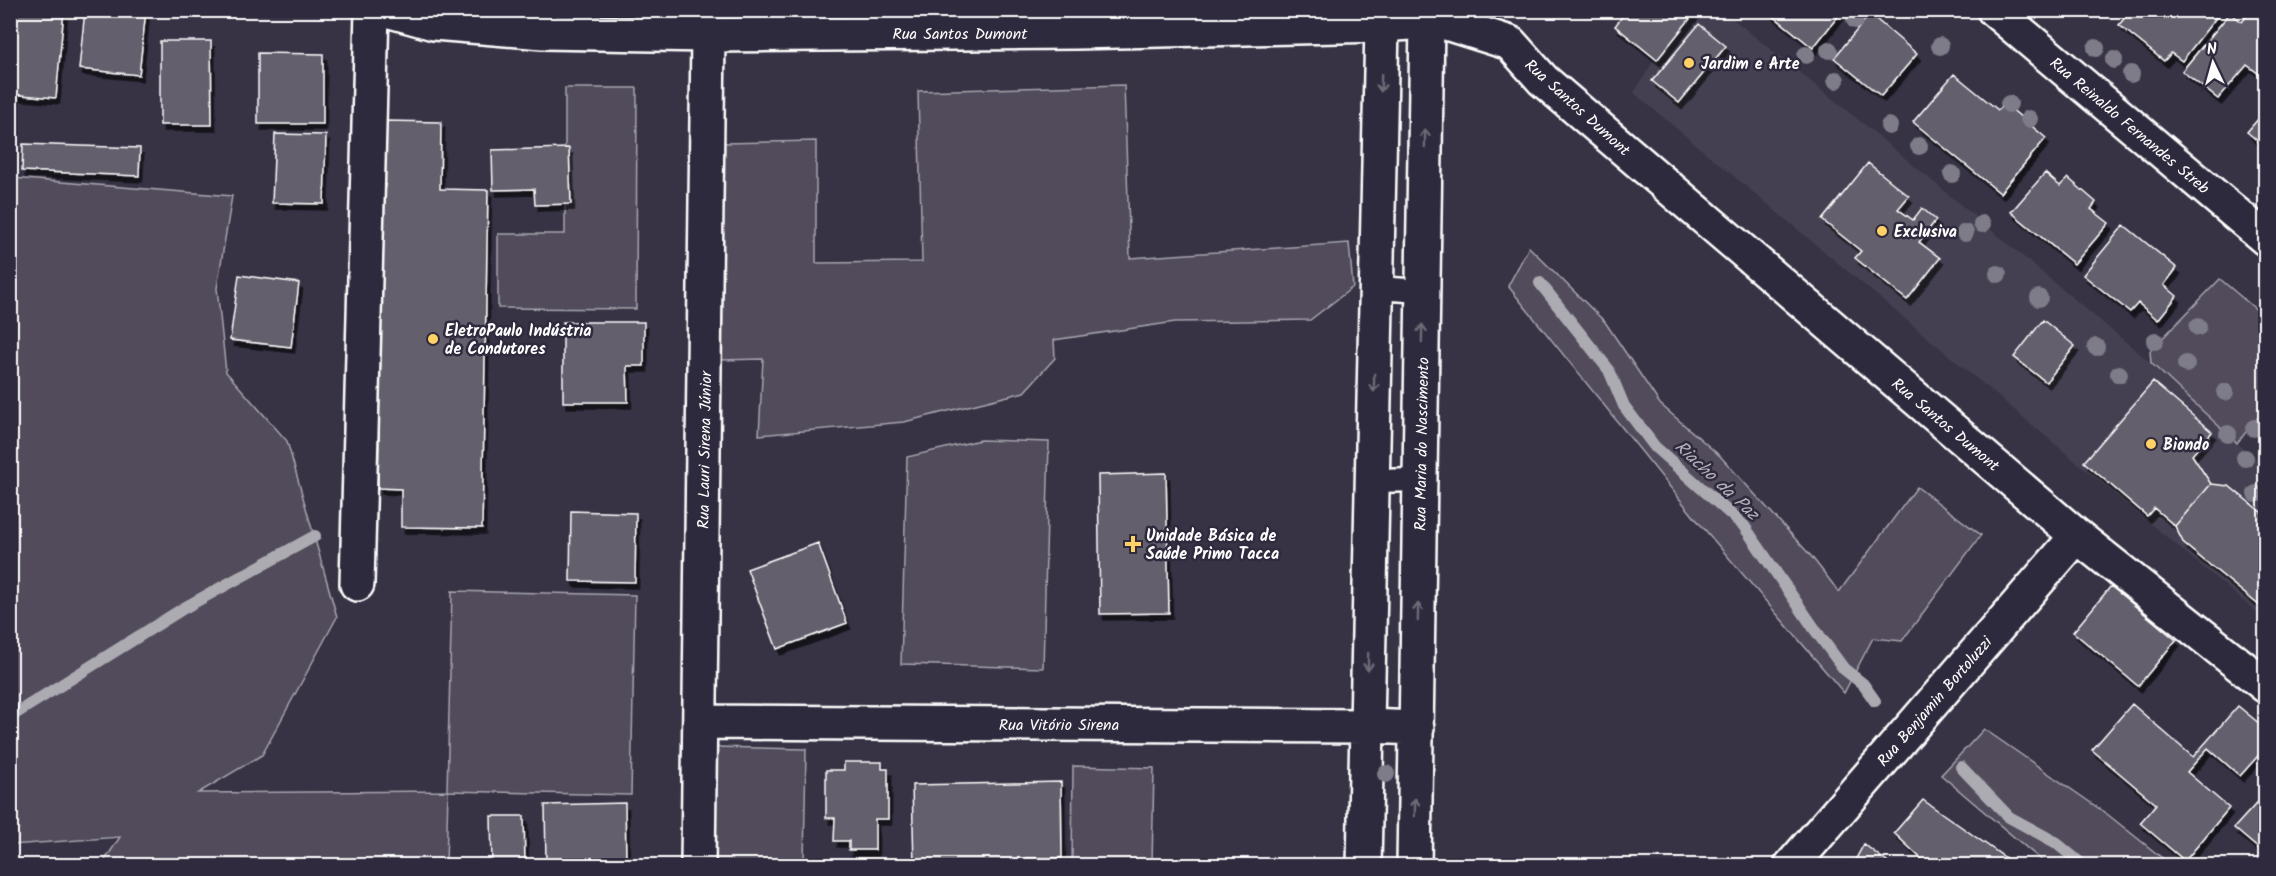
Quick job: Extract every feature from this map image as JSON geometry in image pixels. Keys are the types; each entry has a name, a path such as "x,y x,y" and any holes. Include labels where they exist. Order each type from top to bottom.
{"street":[{"path":"357,584 372,10"},
{"name":"Rua Santos Dumont","path":"387,10 434,23 543,32 708,35 1076,32 1382,25 1436,18 1510,43 1543,80 2077,536 2265,686"},
{"name":"Rua Reinaldo Fernandes Streb","path":"1994,10 2265,240"},
{"name":"Rua Maria do Nascimento","path":"1414,866 1423,291 1436,18"},
{"path":"1364,866 1382,25"},
{"name":"Rua Lauri Sirena Júnior","path":"698,866 708,35"},
{"name":"Rua Benjamin Bortoluzzi","path":"1791,866 2077,536"},
{"name":"Rua Vitório Sirena","path":"701,722 1417,728"}],"lane":[{"path":"1376,288 1423,291"},
{"path":"1372,481 1420,480"}],"shaded area":[{"path":"1684,11 1723,11 1871,130 2151,363 2265,466 2265,619 1634,93"},
{"path":"1124,85 1130,258 1349,243 1353,287 1310,320 1175,322 1054,340 1055,358 1024,392 904,422 759,435 763,359 719,360 724,143 816,141 816,263 922,262 918,91"},
{"path":"565,88 637,88 636,309 498,308 498,234 565,234"},
{"path":"11,166 12,178 232,196 217,288 226,372 287,441 337,617 262,755 198,793 447,791 452,591 635,595 631,795 448,791 446,865 101,866 120,837 11,845"},
{"path":"1529,247 1605,322 1660,404 1720,456 1811,556 1839,592 1917,487 1981,535 1902,641 1873,638 1844,693 1695,518 1508,286"},
{"path":"2220,279 2265,317 2265,409 2237,443 2151,363 2150,351"},
{"path":"980,440 1049,442 1043,668 901,664 907,457"},
{"path":"1984,729 2107,814 2171,865 2047,865 1941,775"},
{"path":"714,747 806,749 804,865 712,866"},
{"path":"1073,766 1154,768 1152,865 1072,865"}],"building":[{"path":"13,10 64,10 56,98 10,94 10,37"},
{"path":"85,10 146,10 139,75 79,69"},
{"path":"1627,10 1697,10 1657,60 1615,26"},
{"path":"1766,10 1843,10 1813,48"},
{"path":"2131,10 2222,10 2182,61 2171,53 2164,61 2119,25"},
{"path":"2252,10 2266,10 2266,79 2247,65 2218,99 2182,71 2230,13 2242,22"},
{"path":"1870,14 1917,54 1881,96 1834,58"},
{"name":"Jardim e Arte","path":"1699,24 1726,46 1679,103 1652,81"},
{"path":"160,41 211,41 212,125 160,125"},
{"path":"258,53 323,54 323,124 258,124"},
{"path":"1954,74 1998,110 2004,103 2046,138 2000,193 1913,122"},
{"path":"2266,110 2266,148 2247,132"},
{"name":"EletroPaulo Indústria de Condutores","path":"384,121 441,122 440,189 488,190 482,528 401,527 401,489 378,488"},
{"path":"275,134 326,135 324,204 272,203"},
{"path":"23,144 140,148 139,176 22,171"},
{"path":"569,148 571,204 535,205 534,189 493,190 492,150"},
{"name":"Exclusiva","path":"1868,163 1909,196 1898,209 1913,220 1922,208 1936,220 1919,242 1940,258 1907,300 1855,258 1861,251 1822,220"},
{"path":"2045,173 2060,186 2068,178 2096,202 2091,209 2109,223 2074,264 2011,212"},
{"path":"2124,225 2177,268 2164,285 2177,296 2158,320 2138,303 2130,312 2083,275"},
{"path":"239,275 299,283 291,347 230,340"},
{"path":"2043,320 2075,346 2046,382 2014,357"},
{"path":"563,322 644,322 644,366 627,366 628,402 563,402"},
{"name":"Biondo","path":"2153,382 2212,432 2192,455 2211,484 2175,526 2154,508 2147,516 2084,462"},
{"name":"Unidade Básica de Saúde Primo Tacca","path":"1166,473 1169,613 1100,614 1098,475"},
{"path":"2211,484 2229,486 2266,516 2266,523 2262,527 2266,529 2266,611 2184,544 2175,526"},
{"path":"571,511 636,513 635,582 570,581"},
{"path":"818,543 847,623 777,649 747,569"},
{"path":"2111,586 2176,640 2138,686 2073,632"},
{"path":"2132,704 2193,757 2238,706 2266,729 2266,747 2240,776 2208,748 2187,772 2229,808 2185,861 2140,823 2156,804 2092,750"},
{"path":"844,762 882,762 882,769 888,769 888,819 875,819 875,850 849,850 849,841 834,841 835,818 826,818 826,770 844,770"},
{"path":"1061,782 1062,858 1026,858 1027,866 914,866 912,785"},
{"path":"2266,793 2266,855 2234,828"},
{"path":"1923,800 2017,866 1929,866 1894,833"},
{"path":"625,803 626,861 546,863 545,805"},
{"path":"491,816 524,816 525,866 492,866"},
{"path":"1864,844 1892,866 1852,866"}],"waterway":[{"name":"Riacho da Paz","path":"1540,283 1609,370 1624,406 1655,447 1744,526 1844,669 1863,684 1875,701"},
{"path":"10,717 184,608 315,536"},
{"name":"Riacho da Paz","path":"1961,767 2009,817 2055,842 2084,866"}],"place":[{"name":"Jardim e Arte","path":"1689,63"},
{"name":"Exclusiva","path":"1882,231"},
{"name":"EletroPaulo Indústria de Condutores","path":"433,339"},
{"name":"Biondo","path":"2151,444"},
{"name":"Unidade Básica de Saúde Primo Tacca","path":"1133,544"}]}
